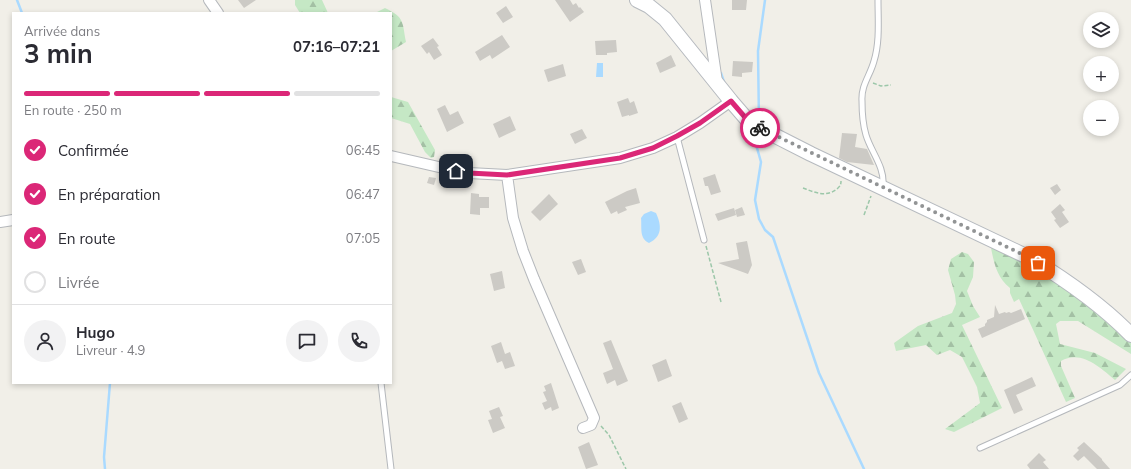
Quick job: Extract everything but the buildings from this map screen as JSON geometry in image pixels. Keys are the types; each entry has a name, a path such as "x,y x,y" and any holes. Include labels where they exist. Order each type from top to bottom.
{"street":[{"path":"209,0 217,12"},
{"path":"637,0 649,6 665,19 750,123 1030,258 1055,274 1117,320 1131,335"},
{"path":"705,0 718,84"},
{"path":"392,156 456,171 507,175 620,158 653,148 677,136 700,123 731,101"},
{"path":"507,175 513,218 523,251 594,418 591,425 583,428"},
{"path":"0,222 12,220"}],"lane":[{"path":"878,0 875,60 863,85 862,100 866,134 884,178 878,186"},
{"path":"677,136 704,240"},
{"path":"980,448 1120,385 1131,375"},
{"path":"381,384 391,469"}],"path":[{"path":"866,80 875,84 891,85"},
{"path":"803,188 818,194 833,192 841,185 843,169"},
{"path":"864,215 878,186"},
{"path":"704,240 720,302"},
{"path":"599,423 608,435 626,469"}],"green space":[{"path":"295,0 322,0 328,12 299,12 295,5"},
{"path":"385,8 391,11 402,21 406,42 392,50 392,12 377,12"},
{"path":"392,97 408,102 435,150 434,157 431,158 425,152 410,124 392,118"},
{"path":"991,248 1047,274 1131,342 1131,354 1078,321 1060,321 1056,324 1060,344 1095,353 1126,369 1115,380 1097,366 1083,359 1076,357 1061,361 1061,366 1075,398 1066,402 1019,299 1014,302 1010,293 1010,288 999,275"},
{"path":"962,252 968,254 974,262 973,277 967,291 973,306 980,317 962,325 1002,408 954,432 945,429 980,403 977,387 962,357 950,350 937,355 926,345 896,351 894,343 918,326 952,313 956,304 948,270 951,259"}],"water":[{"path":"597,63 603,63 603,77 596,77"},
{"path":"651,211 656,213 660,231 656,238 649,243 642,236 641,218 644,214"}],"waterway":[{"path":"17,0 22,12"},
{"path":"759,123 758,51 765,0"},
{"path":"721,73 724,82"},
{"path":"757,132 755,141 761,162 755,200 759,219 765,230 773,237 819,373 864,469"},
{"path":"105,469 104,457 110,384"}],"way so far":[{"path":"760,128 1038,263"}],"route":[{"path":"456,171 507,175 620,158 653,148 677,136 700,123 731,101 750,123 760,128"}]}
